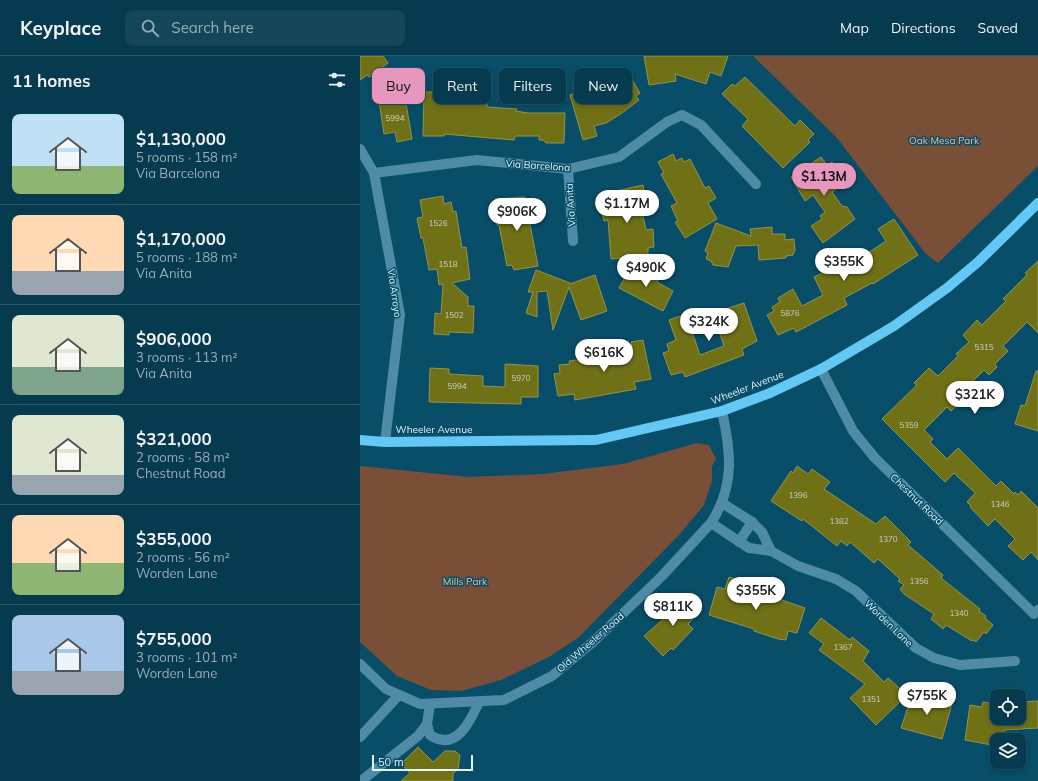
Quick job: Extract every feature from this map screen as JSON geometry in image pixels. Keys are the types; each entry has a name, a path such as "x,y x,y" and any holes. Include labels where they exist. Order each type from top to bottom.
{"main road":[{"name":"Wheeler Avenue","path":"360,440 385,442 596,440 722,411 770,393 821,369 894,326 947,288 978,262 1038,204"}],"street":[{"name":"Via Barcelona","path":"374,173 477,160 568,169 619,156 667,122 682,116 701,125 756,184"},
{"name":"Via Arroyo","path":"360,149 374,173 400,315 385,442"},
{"name":"Via Anita","path":"568,169 573,241"},
{"name":"Chestnut Road","path":"821,369 854,431 874,457 1036,612"},
{"name":"Old Wheeler Road","path":"360,664 386,689 420,704 504,700 552,676 593,642 650,588 711,523 722,503 729,477 730,443 722,411"},
{"path":"722,503 752,522 762,532 771,551"},
{"path":"739,542 752,522"},
{"name":"Worden Lane","path":"711,523 749,548 771,551 798,566 836,579 856,591 916,648 934,658 960,665 1015,661"},
{"path":"360,737 399,695"},
{"path":"430,704 427,724 430,735 437,740 446,740 461,733 470,722 479,702"},
{"path":"361,781 418,736 427,724"}],"green space":[{"name":"Oak Mesa Park","path":"753,56 1038,56 1038,166 938,263 926,254 837,138"},
{"name":"Mills Park","path":"697,443 709,445 716,459 712,466 712,481 704,505 679,535 579,637 549,657 501,680 461,691 431,690 397,676 360,642 360,466 469,477 543,474 623,464"}],"building":[{"path":"360,56 383,56 388,63 381,68 372,68 372,75 369,77 367,75 360,80"},
{"path":"644,56 728,56 721,76 710,72 706,84 675,74 676,81 649,85"},
{"path":"745,77 795,126 800,120 814,134 808,140 810,142 783,168 742,126 748,119 722,94 732,84 735,86"},
{"path":"632,80 640,93 636,96 639,100 622,113 606,123 594,126 597,136 583,140 570,95 574,94 574,104 632,104"},
{"path":"425,92 433,92 433,104 487,104 487,107 517,109 516,111 528,113 565,113 564,143 546,143 543,140 539,140 539,136 515,136 514,140 444,134 444,136 423,136"},
{"path":"379,104 406,104 412,139 397,142 395,132 384,134"},
{"path":"673,154 676,161 682,158 684,162 690,159 705,188 709,186 716,198 708,203 717,219 685,238 675,222 678,221 671,206 677,203 661,174 664,173 658,162"},
{"path":"821,157 827,165 832,162 846,182 832,192 842,206 847,207 855,219 823,243 811,226 822,219 820,216 825,212 813,195 805,201 791,177"},
{"path":"643,185 645,197 639,198 646,230 653,229 654,247 648,248 648,256 611,259 608,220 604,221 600,206 609,204 607,193"},
{"path":"443,196 444,204 451,202 453,212 456,211 462,248 466,247 470,279 452,283 468,297 468,306 474,306 473,333 449,332 449,335 434,334 435,313 441,314 443,284 439,285 437,269 429,270 423,238 421,238 417,218 423,217 420,200"},
{"path":"525,197 526,209 535,208 536,223 530,224 538,266 514,270 512,265 507,266 499,225 497,225 495,199"},
{"path":"894,219 918,255 873,284 872,283 844,298 847,305 796,332 794,328 778,335 767,315 774,311 772,307 780,302 778,298 793,289 802,306 823,295 814,277 843,263 846,268 886,241 878,229"},
{"path":"716,223 751,236 750,229 772,227 772,234 785,234 785,240 794,239 795,250 793,255 786,256 786,258 759,260 758,245 736,246 728,267 713,265 711,261 706,259 708,253 705,251"},
{"path":"1038,261 1038,333 1027,322 1003,346 1008,351 995,364 997,367 989,375 984,370 969,385 974,389 951,411 947,407 924,430 933,439 930,442 947,459 958,448 996,486 1001,481 1014,494 1015,492 1018,495 1021,491 1038,508 1038,560 1031,552 1023,560 1008,546 1015,539 995,519 988,526 970,507 971,506 967,502 975,493 954,473 945,482 882,419 917,385 914,383 929,368 938,376 958,356 956,354 969,342 963,335 977,320 982,325 1006,301 1003,299 1027,275 1025,273"},
{"path":"632,265 659,279 657,282 673,291 663,311 619,288"},
{"path":"536,270 570,284 595,275 607,311 581,320 569,287 553,330 547,291 537,292 537,317 526,313 533,292 528,292"},
{"path":"744,303 757,341 742,349 744,355 685,377 683,372 671,375 663,353 669,351 667,344 676,340 669,320 686,314 700,355 724,346 713,313"},
{"path":"643,340 651,379 634,382 636,389 575,400 574,394 558,396 554,374 560,373 559,365 570,364 569,361 613,355 615,350 632,347 631,342"},
{"path":"505,364 538,366 538,397 521,397 521,404 429,402 430,368 449,369 449,374 483,376 483,386 505,387"},
{"path":"1036,371 1038,371 1038,431 1015,424 1021,405 1025,406"},
{"path":"797,466 808,474 812,469 830,482 824,489 876,524 885,516 911,542 908,545 943,575 941,578 980,609 979,611 986,616 985,618 993,625 986,634 984,632 976,642 946,625 943,629 931,619 934,614 904,594 900,589 904,585 898,581 900,579 878,559 874,563 850,542 847,546 841,541 837,546 803,519 802,521 771,501 791,471 793,473"},
{"path":"729,577 746,582 744,588 755,591 754,593 779,599 805,608 797,633 788,631 786,640 778,639 754,631 754,629 709,615 717,587 725,589"},
{"path":"688,597 701,610 688,624 693,629 673,650 671,648 663,656 644,636"},
{"path":"821,618 850,640 852,637 869,651 863,661 884,682 888,678 907,695 876,725 850,698 865,684 819,650 824,644 809,633"},
{"path":"921,693 952,704 942,739 901,728 911,698 918,704"},
{"path":"1038,701 1038,728 1004,730 1004,733 990,733 990,745 965,740 970,705 982,707 983,702 990,703 990,725 1026,725 1026,702"},
{"path":"418,747 433,762 445,751 455,751 460,755 458,769 453,774 453,781 401,781 410,773 401,764"}]}
